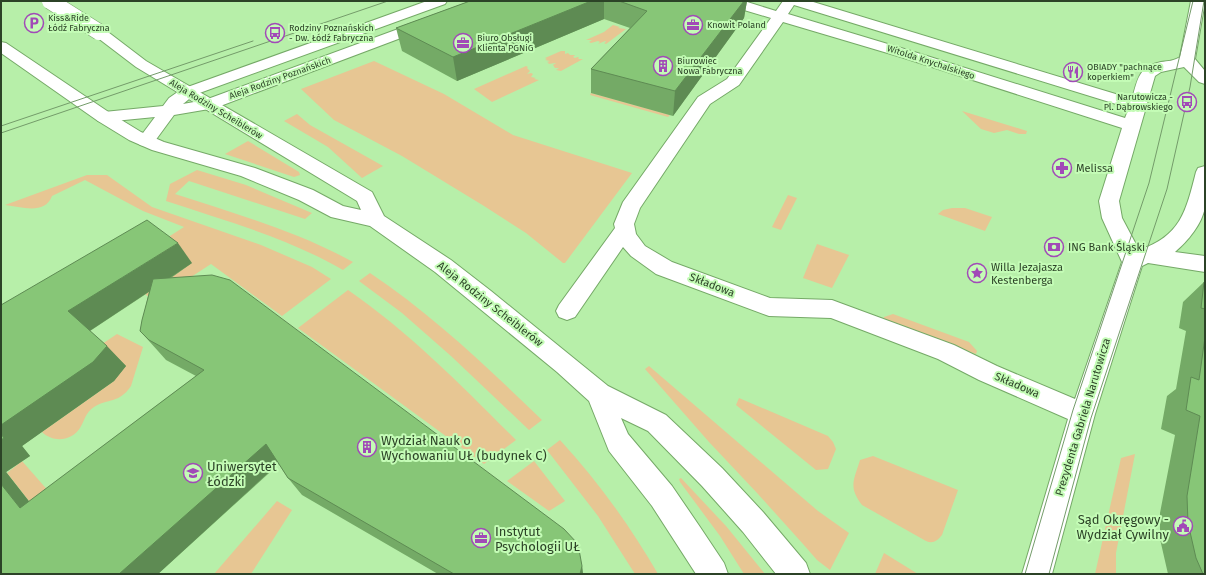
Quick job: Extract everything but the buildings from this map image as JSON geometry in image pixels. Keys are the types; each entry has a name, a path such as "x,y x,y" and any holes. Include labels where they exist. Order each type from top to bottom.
{"street":[{"name":"Aleja Rodziny Scheiblerów","path":"50,1 91,26 136,61 365,197 376,220"},
{"name":"Aleja Rodziny Poznańskich","path":"168,111 175,102 188,92 440,1"},
{"name":"Witolda Knychalskiego","path":"729,1 785,8 906,54 1132,126"},
{"name":"Witolda Knychalskiego","path":"796,1 1138,106"},
{"path":"1198,1 1187,59 1193,68 1205,79"},
{"path":"567,311 624,230 625,218 630,207 704,101 733,82 785,8"},
{"name":"Aleja Rodziny Poznańskich","path":"168,111 215,108 265,84 436,20"},
{"name":"Aleja Rodziny Scheiblerów","path":"1,46 104,117 126,131 146,141 173,151 248,172 306,195 338,212 376,220 443,266 483,297 599,394 657,423 712,477 753,522 796,574"},
{"path":"1187,59 1205,67"},
{"path":"1205,62 1187,59 1178,64 1158,68 1149,72 1109,201 1109,212 1113,223 1131,255 1139,258 1205,264"},
{"path":"104,117 168,111"},
{"path":"146,141 168,111"},
{"path":"1139,258 1156,253 1167,247 1185,228 1197,201 1205,172"},
{"name":"Składowa","path":"624,230 638,251 664,268 769,307 832,309 946,352 988,373 1082,414"},
{"name":"Prezydenta Gabriela Narutowicza","path":"1037,574 1082,414 1139,258"},
{"name":"Aleja Rodziny Scheiblerów","path":"599,394 618,442 662,496 713,574"}],"shaded area":[{"path":"613,25 620,27 618,28 626,29 606,44 604,43 606,42 605,41 598,44 600,42 598,41 591,43 589,42 592,40 586,40 604,32"},
{"path":"561,51 565,51 565,54 568,53 570,55 575,55 573,57 575,58 578,57 578,59 583,59 561,71 556,70 559,68 555,68 553,65 556,63 548,64 549,63 547,62 550,61 545,60 547,59 545,58"},
{"path":"374,61 444,94 513,135 632,173 565,263 563,263 526,233 484,206 402,156 334,120 301,89"},
{"path":"526,66 530,71 527,74 533,74 531,77 539,80 492,102 474,89"},
{"path":"591,93 670,115 668,117 590,95"},
{"path":"962,111 1027,131 1026,134 1019,134 1007,130 994,133 981,129"},
{"path":"297,114 310,125 383,166 362,178 328,147 284,121"},
{"path":"248,141 299,172 300,175 294,177 225,154"},
{"path":"197,170 246,185 312,213 305,219 189,181 175,194 288,232 353,262 343,270 279,239 166,201 170,184"},
{"path":"87,175 107,175 152,207 261,245 312,267 331,279 282,316 211,264 154,301 145,294 162,241 184,227 143,211 85,180 52,196 49,202 39,208 25,208 5,205"},
{"path":"788,195 797,198 781,230 772,227"},
{"path":"965,208 992,217 985,231 938,214 943,210"},
{"path":"817,244 849,255 832,288 803,278"},
{"path":"370,273 438,324 542,420 529,430 451,356 402,313 359,281"},
{"path":"348,290 371,306 414,342 456,380 516,440 484,464 298,328"},
{"path":"893,314 969,342 977,351 976,354 883,319 884,317"},
{"path":"117,334 143,347 131,386 127,392 118,398 99,404 91,409 80,428 72,436 57,439 46,436 42,432 114,381 102,344"},
{"path":"649,366 818,511 849,533 830,570 817,560 709,442 645,369"},
{"path":"739,398 828,436 836,449 828,469 816,470 736,405"},
{"path":"560,440 613,504 658,574 635,574 598,516 547,450"},
{"path":"1135,454 1116,553 1116,574 1095,574 1121,458"},
{"path":"873,456 958,490 942,535 937,540 933,542 926,541 862,505 855,493 854,478 860,460"},
{"path":"22,461 65,510 47,524 7,473"},
{"path":"534,461 565,501 549,511 507,481"},
{"path":"681,478 726,526 765,574 744,574 720,536 680,482 679,479"},
{"path":"277,501 292,510 251,574 214,574"},
{"path":"884,553 918,574 875,574"}],"tram line":[{"path":"1,133 388,1"},
{"path":"1025,574 1073,410 1149,183 1193,1"},
{"path":"1049,574 1091,418 1167,189 1190,87 1204,1"},
{"path":"1,126 253,41"}],"place":[{"name":"Kiss&Ride Łódź Fabryczna","path":"34,23"},
{"name":"Knowit Poland","path":"693,25"},
{"name":"Rodziny Poznańskich - Dw. Łódź Fabryczna","path":"275,33"},
{"name":"Biuro Obsługi Klienta PGNiG","path":"463,43"},
{"name":"Biurowiec Nowa Fabryczna","path":"663,66"},
{"name":"OBIADY \"pachnące koperkiem\"","path":"1073,72"},
{"name":"Narutowicza - Pl. Dąbrowskiego","path":"1187,102"},
{"name":"Melissa","path":"1062,168"},
{"name":"ING Bank Śląski","path":"1054,247"},
{"name":"Willa Jezajasza Kestenberga","path":"977,273"},
{"name":"Wydział Nauk o Wychowaniu UŁ (budynek C)","path":"367,447"},
{"name":"Uniwersytet Łódzki","path":"193,473"},
{"name":"Sąd Okręgowy - Wydział Cywilny","path":"1183,526"},
{"name":"Instytut Psychologii UŁ","path":"481,538"}]}
